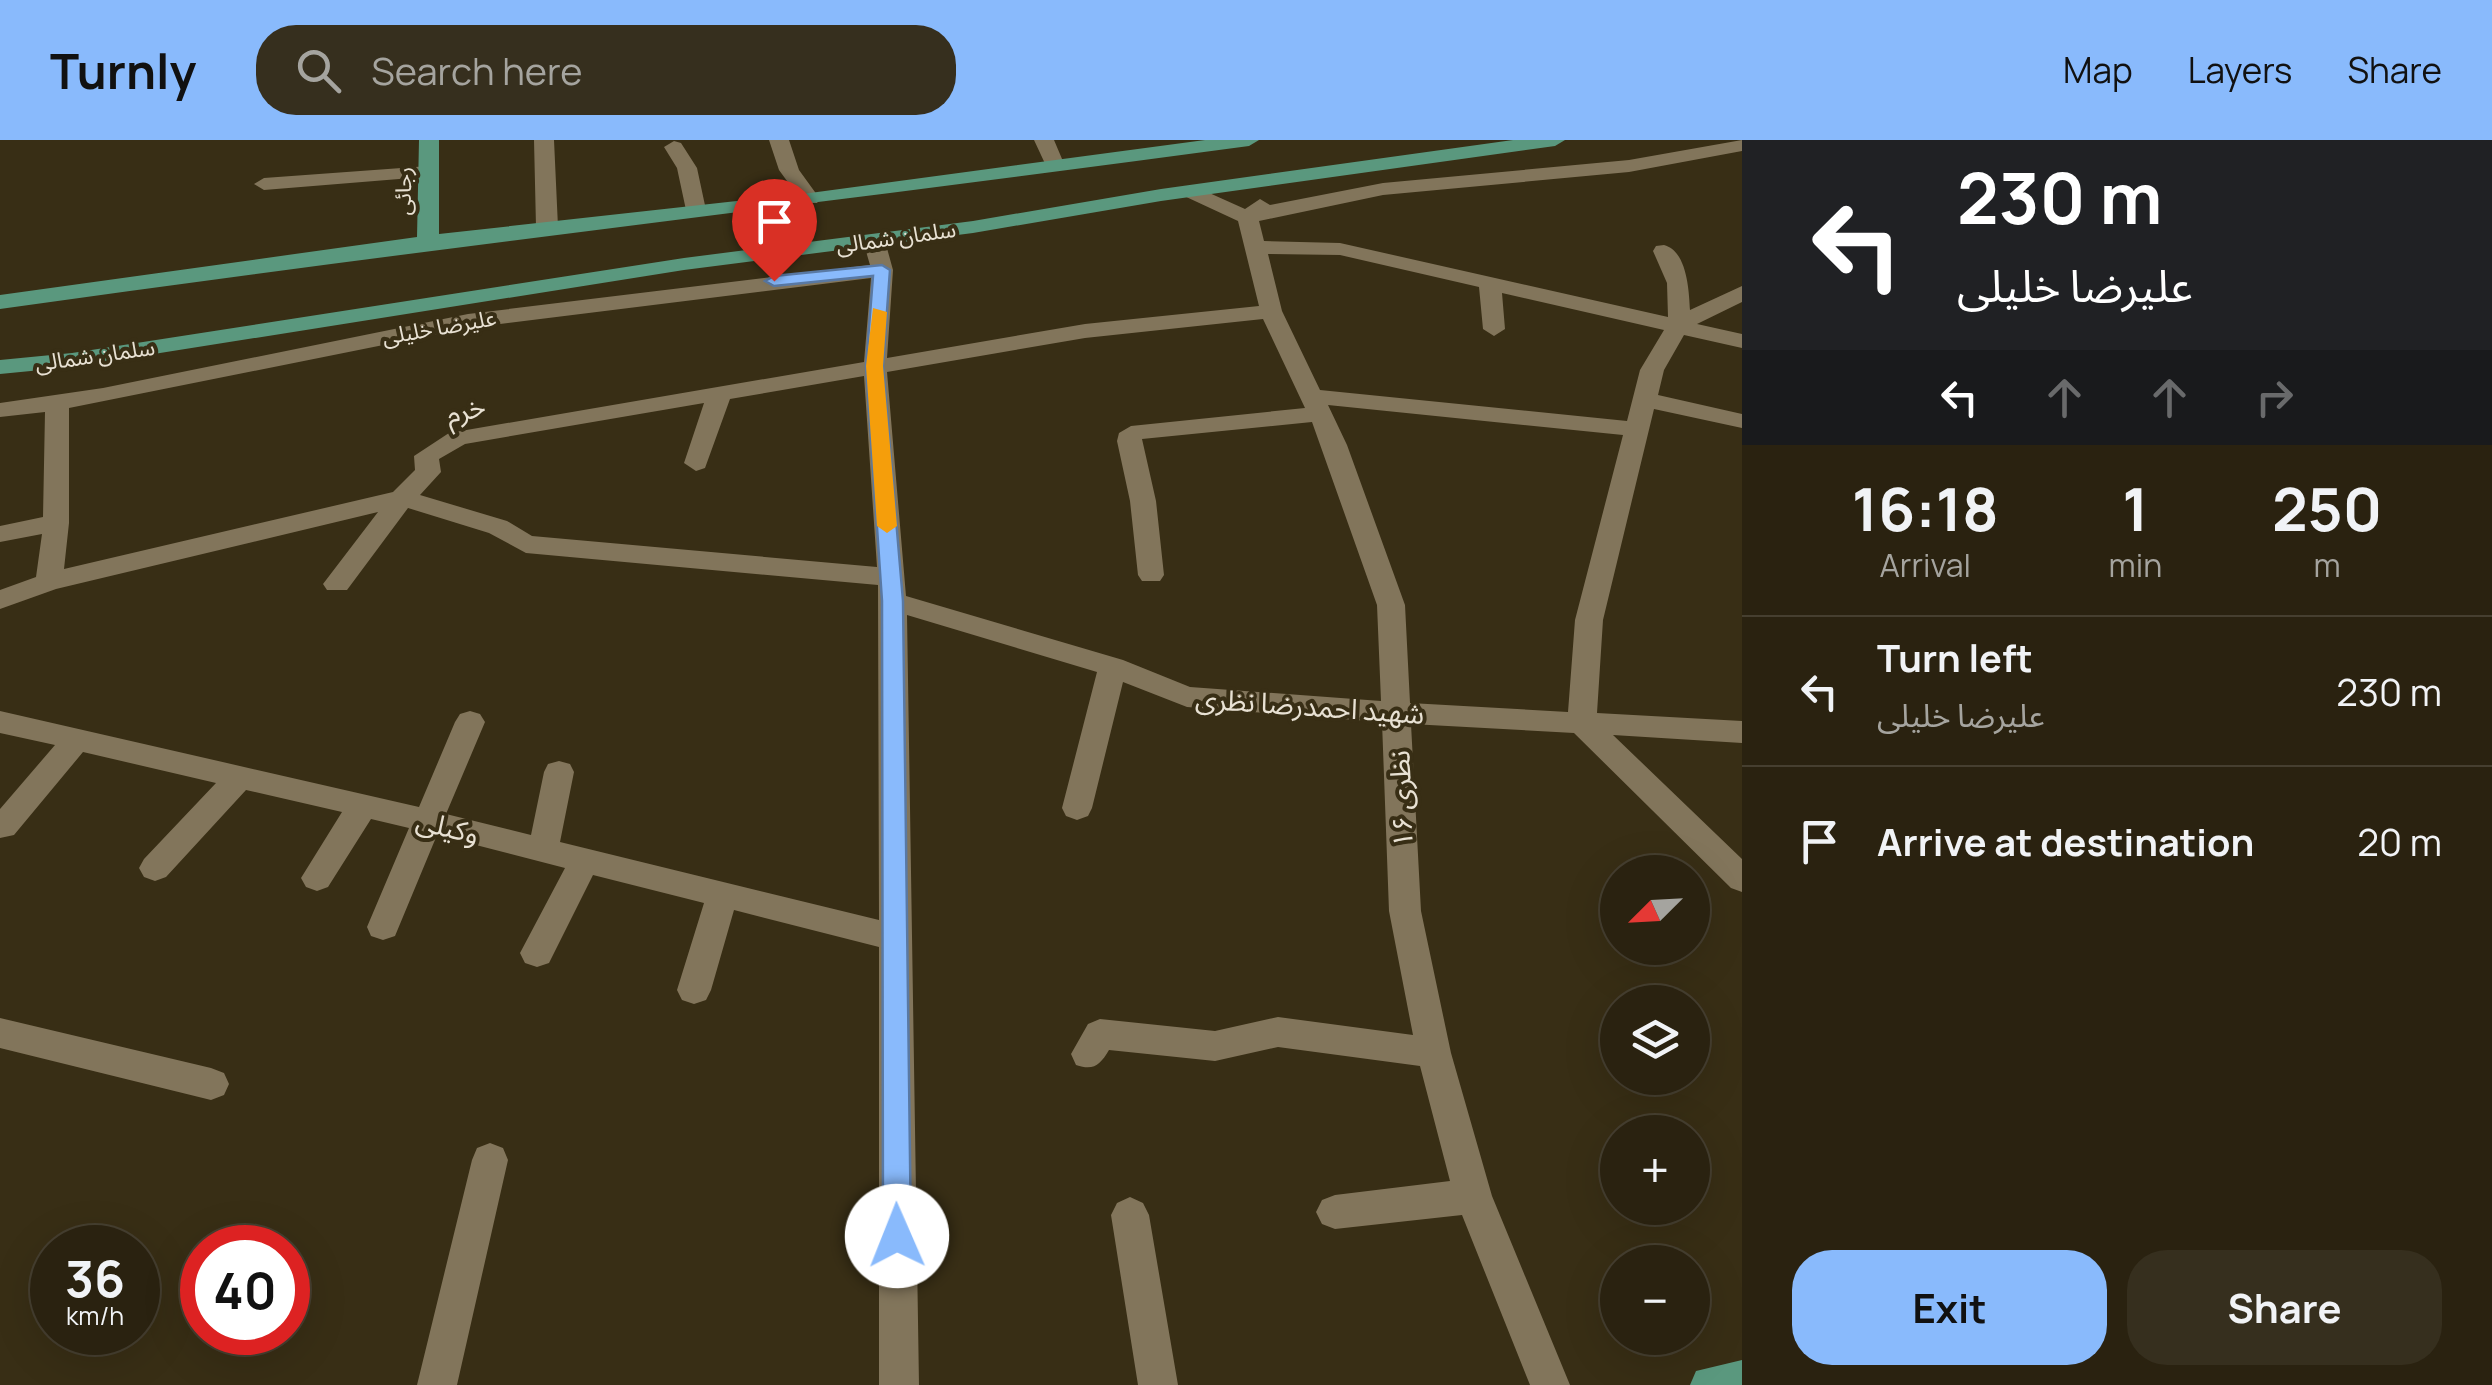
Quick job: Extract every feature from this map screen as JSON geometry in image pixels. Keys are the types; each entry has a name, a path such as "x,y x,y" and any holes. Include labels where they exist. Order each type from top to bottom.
{"main road":[{"name":"رجائی","path":"428,242 429,140"},
{"name":"سلمان شمالی","path":"0,302 428,242 1012,172 1158,146 1249,140"},
{"name":"سلمان شمالی","path":"0,367 86,358 684,264 878,255 1051,214 1555,140"},
{"path":"1012,172 999,180 996,188 1002,204 1012,211 1051,214"},
{"path":"1710,1385 1742,1380"}],"street":[{"path":"544,140 548,227"},
{"path":"780,140 790,170 810,199"},
{"path":"1044,140 1056,166"},
{"path":"1252,232 1302,200 1410,185 1619,168 1742,145"},
{"path":"674,147 687,168 696,210"},
{"path":"264,184 428,172"},
{"path":"1252,232 1283,177"},
{"path":"1189,191 1252,232 1742,341"},
{"name":"نظری ۱۶","path":"1252,232 1272,312 1335,445 1392,604 1406,911 1434,1054 1473,1196 1550,1385"},
{"path":"1664,250 1678,283 1679,324 1652,370 1590,620 1582,723 1742,879"},
{"path":"878,255 874,366 892,589 898,1385"},
{"name":"علیرضا خلیلی","path":"0,410 57,403 408,332 878,255"},
{"path":"1490,283 1494,329"},
{"path":"1679,324 1742,293"},
{"name":"خرم","path":"402,498 428,472 426,456 458,438 1084,331 1272,312"},
{"path":"696,463 720,392"},
{"path":"1644,399 1742,422"},
{"path":"49,582 56,523 57,403"},
{"path":"1150,574 1143,501 1128,440 1130,433 1316,405 1637,429"},
{"path":"0,600 49,582 402,498"},
{"path":"337,584 402,498"},
{"name":"شهید احمدرضا نظری","path":"402,498 498,527 526,544 892,589 1186,697 1742,732"},
{"path":"0,534 56,523"},
{"path":"1076,808 1113,667"},
{"name":"وکیلی","path":"0,722 362,805 894,937"},
{"path":"383,927 470,722"},
{"path":"3,828 78,738"},
{"path":"543,850 560,772"},
{"path":"156,868 239,777"},
{"path":"317,878 362,805"},
{"path":"537,953 585,860"},
{"path":"694,990 723,894"},
{"path":"1088,1054 1100,1034 1215,1046 1278,1032 1434,1054"},
{"path":"0,1033 211,1084"},
{"path":"436,1385 490,1160"},
{"path":"1335,1212 1473,1196"},
{"path":"1130,1215 1158,1385"}],"slow traffic":[{"path":"879,312 874,366 887,526"}],"route":[{"path":"774,281 882,270 874,366 893,601 897,1236"}]}
